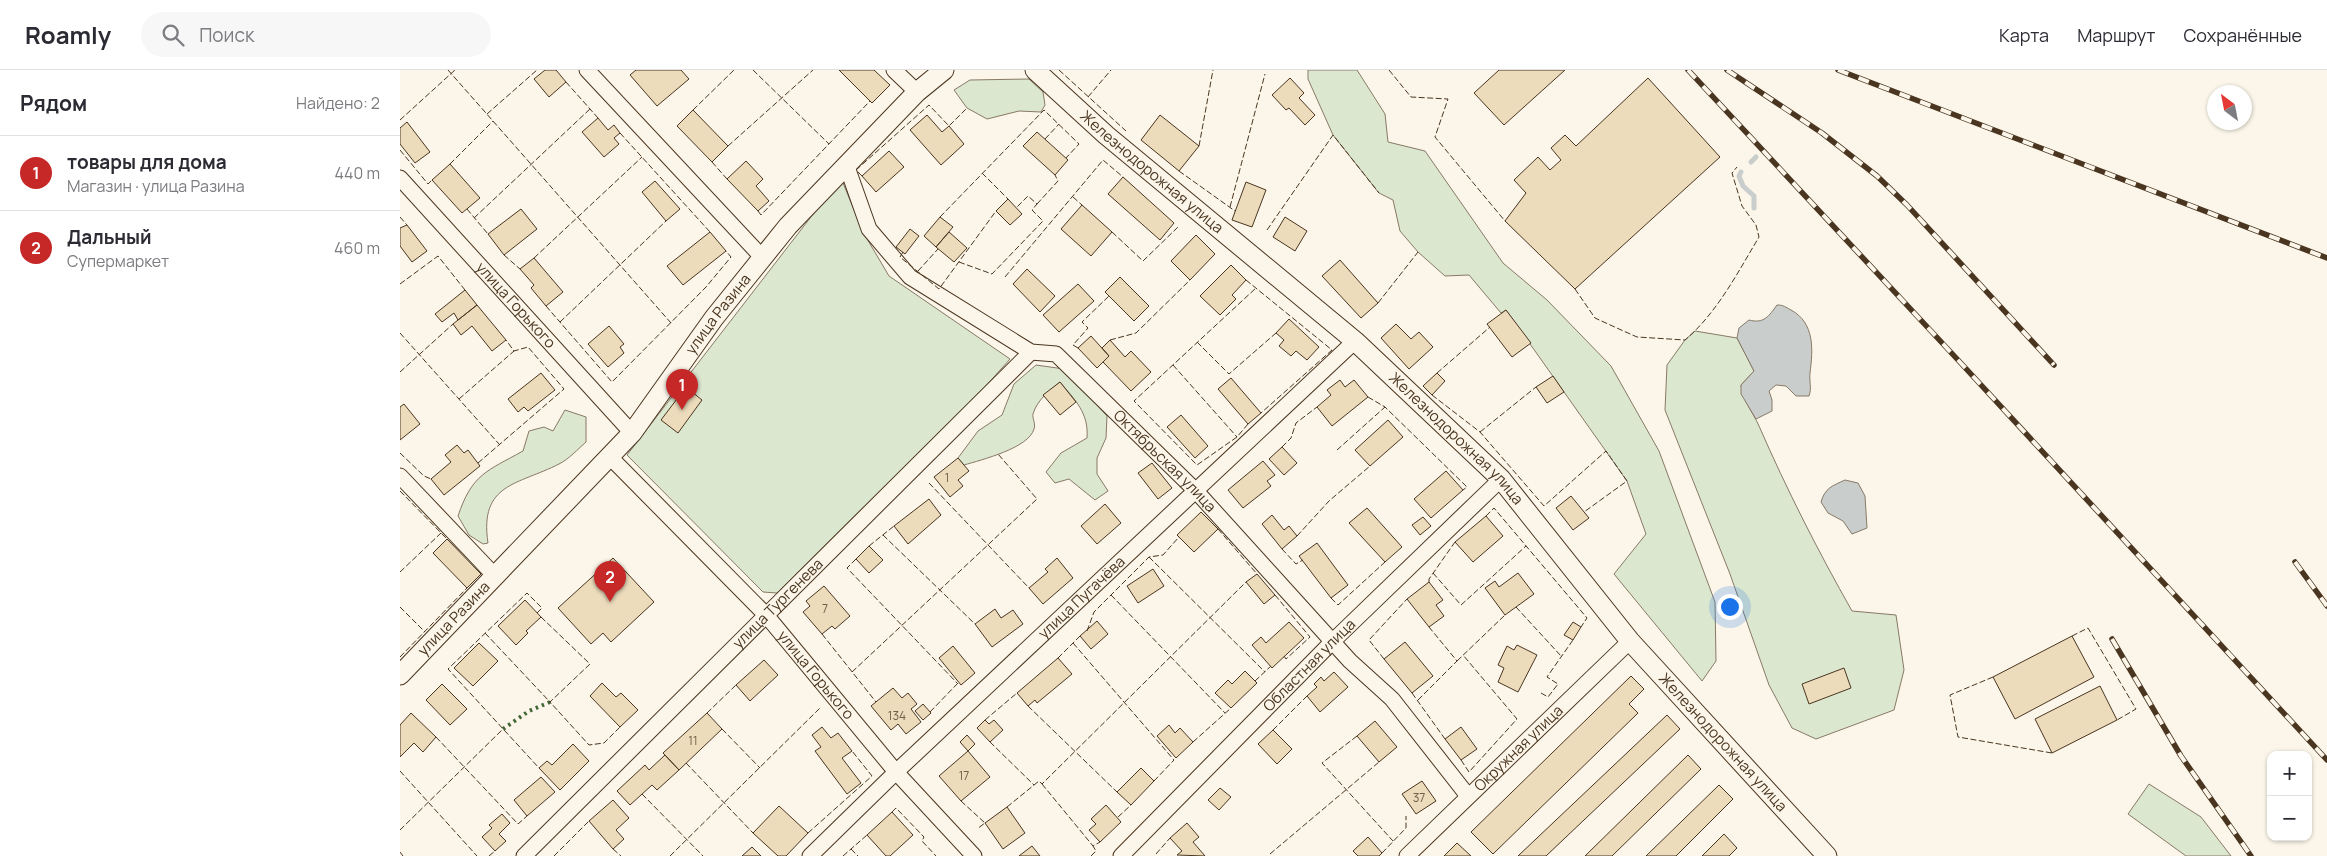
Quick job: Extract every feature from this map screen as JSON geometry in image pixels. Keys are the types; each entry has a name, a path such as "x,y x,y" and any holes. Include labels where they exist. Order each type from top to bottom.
{"street":[{"path":"587,70 762,257"},
{"path":"894,70 917,92"},
{"name":"улица Разина","path":"400,675 632,434 714,318 762,257 846,164 917,92 944,70"},
{"name":"Железнодорожная улица","path":"1035,70 1106,135 1355,341 1501,479 1630,641 1827,856"},
{"name":"Октябрьская улица","path":"846,164 869,229 910,277 1031,352 1056,354 1196,491 1350,661 1392,699 1468,796"},
{"name":"улица Горького","path":"400,178 632,434"},
{"name":"улица Пугачёва","path":"810,856 896,772 1355,341"},
{"name":"улица Тургенева","path":"524,856 1031,352"},
{"name":"улица Горького","path":"610,457 766,615 896,772 974,856"},
{"path":"400,476 495,576"},
{"name":"Областная улица","path":"1121,856 1333,641 1501,479"},
{"name":"Окружная улица","path":"1407,856 1630,641"}],"green space":[{"path":"1308,70 1357,70 1385,114 1388,142 1425,151 1503,263 1547,300 1611,366 1659,451 1715,602 1716,661 1702,681 1614,574 1646,534 1627,481 1506,310 1501,313 1469,275 1445,276 1418,252 1400,231 1393,200 1379,193 1333,135 1308,79"},
{"path":"1029,79 1043,92 1045,105 1041,112 1019,111 987,119 967,108 954,90 970,80"},
{"path":"841,178 863,232 889,276 1010,359 985,387 777,593 763,592 627,455"},
{"path":"1695,331 1737,338 1754,371 1741,385 1743,396 1757,421 1803,520 1852,611 1896,615 1904,670 1894,710 1816,739 1792,728 1769,685 1730,574 1665,410 1667,365 1685,340"},
{"path":"1036,365 1064,369 1107,416 1106,438 1097,458 1097,474 1108,491 1095,500 1069,479 1055,483 1046,472 1061,453 1087,438 1086,421 1080,407 1060,382 1038,404 1033,414 1034,429 1023,442 1004,452 964,465 958,458 978,431 1002,415 1014,384"},
{"path":"565,410 586,417 586,442 563,462 516,482 496,497 490,508 487,523 488,543 483,544 469,535 458,516 463,502 475,482 490,469 523,451 529,431 544,427 553,431"},
{"path":"2149,784 2201,817 2231,856 2186,856 2128,814"}],"shaded area":[{"path":"1777,305 1784,306 1799,315 1805,322 1811,338 1810,393 1809,396 1796,396 1786,386 1776,385 1769,391 1772,400 1772,411 1756,419 1741,394 1741,385 1754,371 1737,338 1739,328 1749,320 1759,321 1766,318"},
{"path":"1845,480 1858,483 1865,496 1867,528 1852,534 1843,521 1828,513 1821,502 1827,490"}],"building":[{"path":"545,70 556,70 566,82 549,97 534,79"},
{"path":"636,70 681,70 689,79 657,106 630,75"},
{"path":"839,70 874,70 890,85 872,103"},
{"path":"1499,70 1565,70 1504,125 1474,93"},
{"path":"1290,78 1304,93 1299,98 1315,115 1305,125 1289,108 1286,110 1272,95"},
{"path":"1648,78 1720,157 1575,289 1505,221 1526,193 1514,180 1538,157 1550,170 1561,160 1551,148 1565,135 1576,146"},
{"path":"693,110 728,146 712,162 677,126"},
{"path":"927,115 942,132 949,126 964,144 941,165 910,130"},
{"path":"1160,115 1199,146 1179,171 1141,140"},
{"path":"598,118 608,130 614,125 620,133 614,138 619,144 604,157 582,132"},
{"path":"407,122 430,152 415,163 400,144 400,128"},
{"path":"1037,132 1068,160 1055,175 1023,146"},
{"path":"889,151 904,167 876,192 862,176"},
{"path":"746,161 763,179 756,186 769,201 758,211 727,179"},
{"path":"450,164 480,198 462,213 432,180"},
{"path":"1123,177 1174,223 1160,240 1108,194"},
{"path":"655,181 680,209 666,221 642,192"},
{"path":"1246,182 1266,190 1252,227 1232,220"},
{"path":"1008,199 1022,214 1010,225 996,211"},
{"path":"1082,205 1112,232 1091,256 1061,229"},
{"path":"521,209 537,229 504,255 488,234"},
{"path":"940,217 953,227 936,247 924,236"},
{"path":"1285,217 1307,231 1295,251 1273,237"},
{"path":"407,225 427,251 412,262 400,246 400,228"},
{"path":"910,229 919,236 905,254 896,247"},
{"path":"710,232 726,251 683,285 667,266"},
{"path":"949,232 967,248 954,262 936,247"},
{"path":"1196,235 1215,254 1190,280 1171,261"},
{"path":"534,258 563,292 546,306 531,288 534,285 520,269"},
{"path":"1340,260 1378,303 1361,318 1322,276"},
{"path":"1231,265 1246,280 1232,295 1236,299 1220,315 1200,296"},
{"path":"1027,269 1055,296 1040,312 1013,284"},
{"path":"1120,277 1149,306 1134,321 1105,292"},
{"path":"1078,284 1094,301 1059,332 1043,315"},
{"path":"465,290 477,305 458,320 454,313 442,322 435,314"},
{"path":"477,305 506,340 492,351 472,326 461,335 453,324"},
{"path":"1506,310 1531,343 1512,357 1487,324"},
{"path":"1289,319 1319,347 1307,360 1296,351 1291,356 1279,346 1284,340 1276,333"},
{"path":"1396,324 1411,339 1419,332 1433,347 1409,369 1381,338"},
{"path":"609,326 624,344 620,347 624,353 608,367 588,344"},
{"path":"1091,336 1109,356 1097,368 1078,348"},
{"path":"1110,340 1125,357 1131,351 1151,372 1131,391 1103,362 1109,356 1102,348"},
{"path":"541,373 555,390 528,411 524,407 518,412 508,399"},
{"path":"1437,373 1445,381 1432,395 1423,386"},
{"path":"1553,376 1564,392 1547,403 1536,387"},
{"path":"1231,378 1261,413 1248,424 1218,389"},
{"path":"1340,380 1345,387 1354,380 1368,397 1332,426 1317,407 1331,395 1327,390"},
{"path":"1060,382 1076,402 1060,415 1043,395"},
{"path":"686,387 702,400 678,433 661,420"},
{"path":"404,404 420,424 400,440 400,407"},
{"path":"1181,415 1208,446 1195,458 1167,427"},
{"path":"1388,420 1403,437 1370,466 1355,450"},
{"path":"457,445 464,453 468,450 480,466 444,495 431,479 451,462 445,455"},
{"path":"1282,447 1297,463 1284,475 1269,459"},
{"path":"958,458 969,471 958,480 963,486 950,497 934,477"},
{"path":"1263,461 1275,475 1267,481 1271,486 1243,508 1228,490"},
{"path":"1152,463 1172,488 1158,499 1138,473"},
{"path":"1446,471 1463,490 1431,518 1414,499"},
{"path":"1571,496 1589,518 1573,530 1556,508"},
{"path":"929,499 941,515 908,544 894,526"},
{"path":"1105,504 1121,523 1097,544 1081,526"},
{"path":"1367,508 1402,547 1385,562 1349,523"},
{"path":"1201,512 1218,529 1194,552 1177,535"},
{"path":"1272,515 1284,530 1289,526 1297,536 1282,549 1262,524"},
{"path":"1486,516 1503,536 1473,562 1455,542"},
{"path":"1423,517 1431,526 1420,535 1412,525"},
{"path":"447,539 481,574 467,588 433,553"},
{"path":"1317,543 1348,585 1331,598 1299,556"},
{"path":"869,546 883,560 869,573 856,559"},
{"path":"613,558 654,602 611,642 603,633 591,644 558,608"},
{"path":"1057,558 1073,578 1043,604 1029,588 1048,572 1045,569"},
{"path":"1153,569 1164,586 1138,603 1127,586"},
{"path":"1518,573 1534,594 1505,615 1485,588 1495,581 1499,587"},
{"path":"1257,574 1275,595 1264,604 1246,582"},
{"path":"1429,582 1443,600 1436,605 1444,616 1429,627 1407,599"},
{"path":"824,586 850,616 835,629 832,626 822,634 803,612 810,606 806,601"},
{"path":"525,600 541,617 526,631 528,633 516,645 498,626"},
{"path":"995,609 1001,618 1013,610 1023,624 992,647 975,624"},
{"path":"1097,621 1108,634 1091,649 1080,636"},
{"path":"1289,622 1304,638 1272,668 1252,645 1261,637 1266,643"},
{"path":"1573,622 1581,627 1573,640 1564,635"},
{"path":"2072,636 2094,677 2015,719 1993,677"},
{"path":"1405,642 1433,676 1412,693 1384,659"},
{"path":"479,643 498,661 473,686 454,668"},
{"path":"1517,645 1537,655 1518,692 1498,682 1504,668 1498,665 1507,646 1514,650"},
{"path":"953,646 975,673 961,685 939,658"},
{"path":"1058,658 1072,674 1037,703 1035,700 1028,706 1017,693"},
{"path":"764,660 778,675 750,701 736,685"},
{"path":"1844,668 1851,688 1809,704 1802,684"},
{"path":"1245,671 1257,683 1231,708 1215,693 1228,680 1232,684"},
{"path":"1334,672 1348,687 1320,712 1307,696 1317,687 1314,684 1321,677 1324,681"},
{"path":"1631,676 1644,689 1629,704 1638,713 1493,854 1471,832"},
{"path":"602,683 616,697 621,693 638,710 620,727 590,696"},
{"path":"442,684 467,709 450,725 426,700"},
{"path":"2100,686 2117,720 2052,753 2035,719"},
{"path":"893,688 902,698 908,693 917,704 911,709 921,722 906,734 898,724 891,730 871,706"},
{"path":"923,704 931,713 923,720 915,711"},
{"path":"411,713 436,737 423,752 414,743 400,757 400,725"},
{"path":"707,713 722,729 679,770 663,753"},
{"path":"1667,715 1680,729 1546,856 1518,856"},
{"path":"985,720 989,724 994,720 1003,730 990,742 977,728"},
{"path":"1375,721 1397,747 1379,762 1357,736"},
{"path":"1169,725 1175,733 1180,728 1193,742 1176,758 1157,736"},
{"path":"822,727 831,738 838,733 852,751 842,758 861,783 847,794 815,751 821,747 812,735"},
{"path":"1461,727 1477,749 1461,760 1445,739"},
{"path":"1273,730 1292,749 1277,764 1258,744"},
{"path":"967,735 975,744 968,751 960,742"},
{"path":"573,744 589,761 560,790 539,768 547,761 552,765"},
{"path":"968,751 990,777 961,801 939,776"},
{"path":"665,755 679,770 657,790 652,785 630,805 617,791 645,765 649,770"},
{"path":"1688,755 1701,769 1612,856 1585,856"},
{"path":"1141,768 1154,781 1131,805 1117,792"},
{"path":"541,777 555,792 527,816 514,800"},
{"path":"1422,781 1436,801 1416,814 1402,794"},
{"path":"1719,785 1733,799 1676,856 1646,856"},
{"path":"1220,788 1231,797 1219,810 1208,800"},
{"path":"613,800 629,818 616,830 624,839 613,849 589,821"},
{"path":"1106,805 1121,822 1100,842 1089,830 1096,824 1091,819"},
{"path":"779,806 808,833 786,856 778,856 753,833"},
{"path":"1007,807 1025,833 1003,849 985,823"},
{"path":"892,812 913,835 890,856 886,856 867,835"},
{"path":"502,814 510,823 499,834 506,841 495,851 482,837 492,828 489,825"},
{"path":"1187,823 1199,837 1193,842 1205,856 1177,855 1182,851 1170,838"},
{"path":"1724,834 1737,848 1729,856 1702,856"},
{"path":"1368,837 1382,853 1379,856 1358,856 1353,851"},
{"path":"1457,843 1471,856 1444,856"},
{"path":"1032,846 1040,856 1019,856"},
{"path":"752,847 761,856 742,856"}],"waterway":[{"path":"1751,162 1756,157"},
{"path":"1741,172 1739,176 1743,186 1754,196 1754,208"}],"railway":[{"path":"1688,70 2327,760"},
{"path":"1727,70 1822,133 1877,176 1907,205 2054,365"},
{"path":"1838,70 2327,258"},
{"path":"2295,562 2327,606"},
{"path":"2112,639 2181,756 2251,856"}],"hedge":[{"path":"503,729 529,711 550,702"}],"fence":[{"path":"448,70 671,323"},
{"path":"400,120 455,70"},
{"path":"487,114 537,70"},
{"path":"693,110 734,70"},
{"path":"753,70 829,144"},
{"path":"728,146 813,70"},
{"path":"1059,70 1126,131"},
{"path":"1088,97 1111,70"},
{"path":"1199,146 1213,70"},
{"path":"1389,70 1411,97 1448,99 1435,137 1505,221"},
{"path":"1230,207 1265,74"},
{"path":"566,82 598,118"},
{"path":"758,211 761,215 870,101"},
{"path":"862,176 856,170 929,105 949,126 967,108"},
{"path":"474,218 590,109"},
{"path":"940,217 1044,110 1079,144 1066,158"},
{"path":"450,164 493,121"},
{"path":"1045,139 1059,124"},
{"path":"620,133 710,232"},
{"path":"1267,230 1333,135 1379,193"},
{"path":"400,150 428,184 432,180"},
{"path":"534,258 642,157"},
{"path":"1005,277 1103,160 1123,177"},
{"path":"712,162 727,179"},
{"path":"1575,289 1595,318 1637,337 1685,340 1717,305 1759,237 1756,225 1742,206 1732,173 1737,167"},
{"path":"1179,171 1235,211"},
{"path":"982,173 1008,199"},
{"path":"1037,204 1058,181 1055,175"},
{"path":"959,262 992,274 1043,221 1032,210 1037,204 1028,196 1016,208"},
{"path":"1073,197 1082,205"},
{"path":"467,209 488,234"},
{"path":"903,252 900,257 939,289 996,211"},
{"path":"400,217 407,225"},
{"path":"560,322 666,221"},
{"path":"1112,232 1143,261 1178,227"},
{"path":"918,271 938,249"},
{"path":"546,306 612,382 706,287 731,257 726,251"},
{"path":"1378,303 1418,252"},
{"path":"504,255 520,269"},
{"path":"400,284 438,256 465,290"},
{"path":"1110,340 1136,333 1190,280"},
{"path":"1246,280 1332,350 1261,413"},
{"path":"1248,424 1237,437 1197,465 1134,401 1256,288"},
{"path":"1078,348 1073,345 1088,328 1082,322 1109,296"},
{"path":"400,372 453,324"},
{"path":"1437,373 1490,327"},
{"path":"400,333 499,444"},
{"path":"1197,342 1229,374 1276,333"},
{"path":"478,463 564,389 528,347 514,351 506,340"},
{"path":"459,399 514,351"},
{"path":"1173,365 1237,437"},
{"path":"1480,432 1536,387"},
{"path":"1432,395 1480,432 1544,506 1606,451 1627,481 1584,512"},
{"path":"1368,397 1385,407 1467,487 1463,490"},
{"path":"1282,447 1291,438 1296,423 1317,407"},
{"path":"1337,450 1385,407"},
{"path":"400,453 424,476 431,479"},
{"path":"852,672 1037,499 998,454"},
{"path":"1297,536 1329,501 1370,466"},
{"path":"929,483 1029,588"},
{"path":"400,491 447,539"},
{"path":"1486,516 1494,508 1587,618 1581,627"},
{"path":"869,546 894,526"},
{"path":"1218,529 1257,574"},
{"path":"400,572 441,533"},
{"path":"883,535 975,624"},
{"path":"1087,631 1094,612 1149,557 1163,555 1179,537"},
{"path":"1429,582 1429,579 1455,542"},
{"path":"1433,573 1461,605 1526,546"},
{"path":"1282,549 1296,564 1303,560"},
{"path":"1149,557 1265,672"},
{"path":"856,559 847,568 958,684"},
{"path":"1331,598 1338,605 1385,562"},
{"path":"1007,807 1039,781 1042,784 1246,582"},
{"path":"400,657 467,588"},
{"path":"537,613 542,608 527,593 448,669 539,768"},
{"path":"1111,595 1225,713"},
{"path":"1275,595 1310,637 1286,659 1284,656"},
{"path":"1384,659 1369,640 1407,599"},
{"path":"400,607 425,632"},
{"path":"1516,607 1561,656"},
{"path":"1457,661 1505,615"},
{"path":"541,617 590,664 550,702 589,745 604,743 620,727"},
{"path":"1418,700 1457,661 1429,627"},
{"path":"2072,636 2088,628 2136,709 2117,720"},
{"path":"485,633 550,702"},
{"path":"822,634 876,702"},
{"path":"1058,658 1080,636"},
{"path":"1541,693 1548,697 1558,684 1547,677 1573,640"},
{"path":"1073,643 1174,760"},
{"path":"1461,760 1469,772 1517,719 1463,655"},
{"path":"1255,681 1271,666"},
{"path":"1993,677 1950,695 1958,737 2052,753"},
{"path":"930,712 958,683"},
{"path":"707,713 736,685"},
{"path":"985,720 1017,693"},
{"path":"1412,693 1445,739"},
{"path":"1273,730 1307,696"},
{"path":"1028,706 1117,792"},
{"path":"670,856 820,708"},
{"path":"1193,742 1231,708"},
{"path":"400,830 503,729"},
{"path":"722,729 760,768"},
{"path":"1357,736 1322,763 1393,841"},
{"path":"436,737 518,824 527,816"},
{"path":"990,742 1034,785"},
{"path":"808,833 872,776 852,751"},
{"path":"1154,781 1174,760"},
{"path":"1270,854 1379,762"},
{"path":"686,763 753,833"},
{"path":"400,771 477,856"},
{"path":"1042,784 1093,846"},
{"path":"642,794 703,856"},
{"path":"961,801 985,823 977,829"},
{"path":"1118,817 1131,805"},
{"path":"892,812 896,808 924,837 922,841 936,856"},
{"path":"1382,853 1406,828 1406,816"},
{"path":"554,856 589,821"},
{"path":"843,856 867,835"},
{"path":"1156,854 1170,838"},
{"path":"1091,856 1096,851 1093,846 1100,842"},
{"path":"613,849 621,856"},
{"path":"851,849 858,856"},
{"path":"489,856 495,851"},
{"path":"400,852 403,856"}],"place":[{"name":"товары для дома","path":"682,410"},
{"name":"Дальный","path":"610,602"}]}
